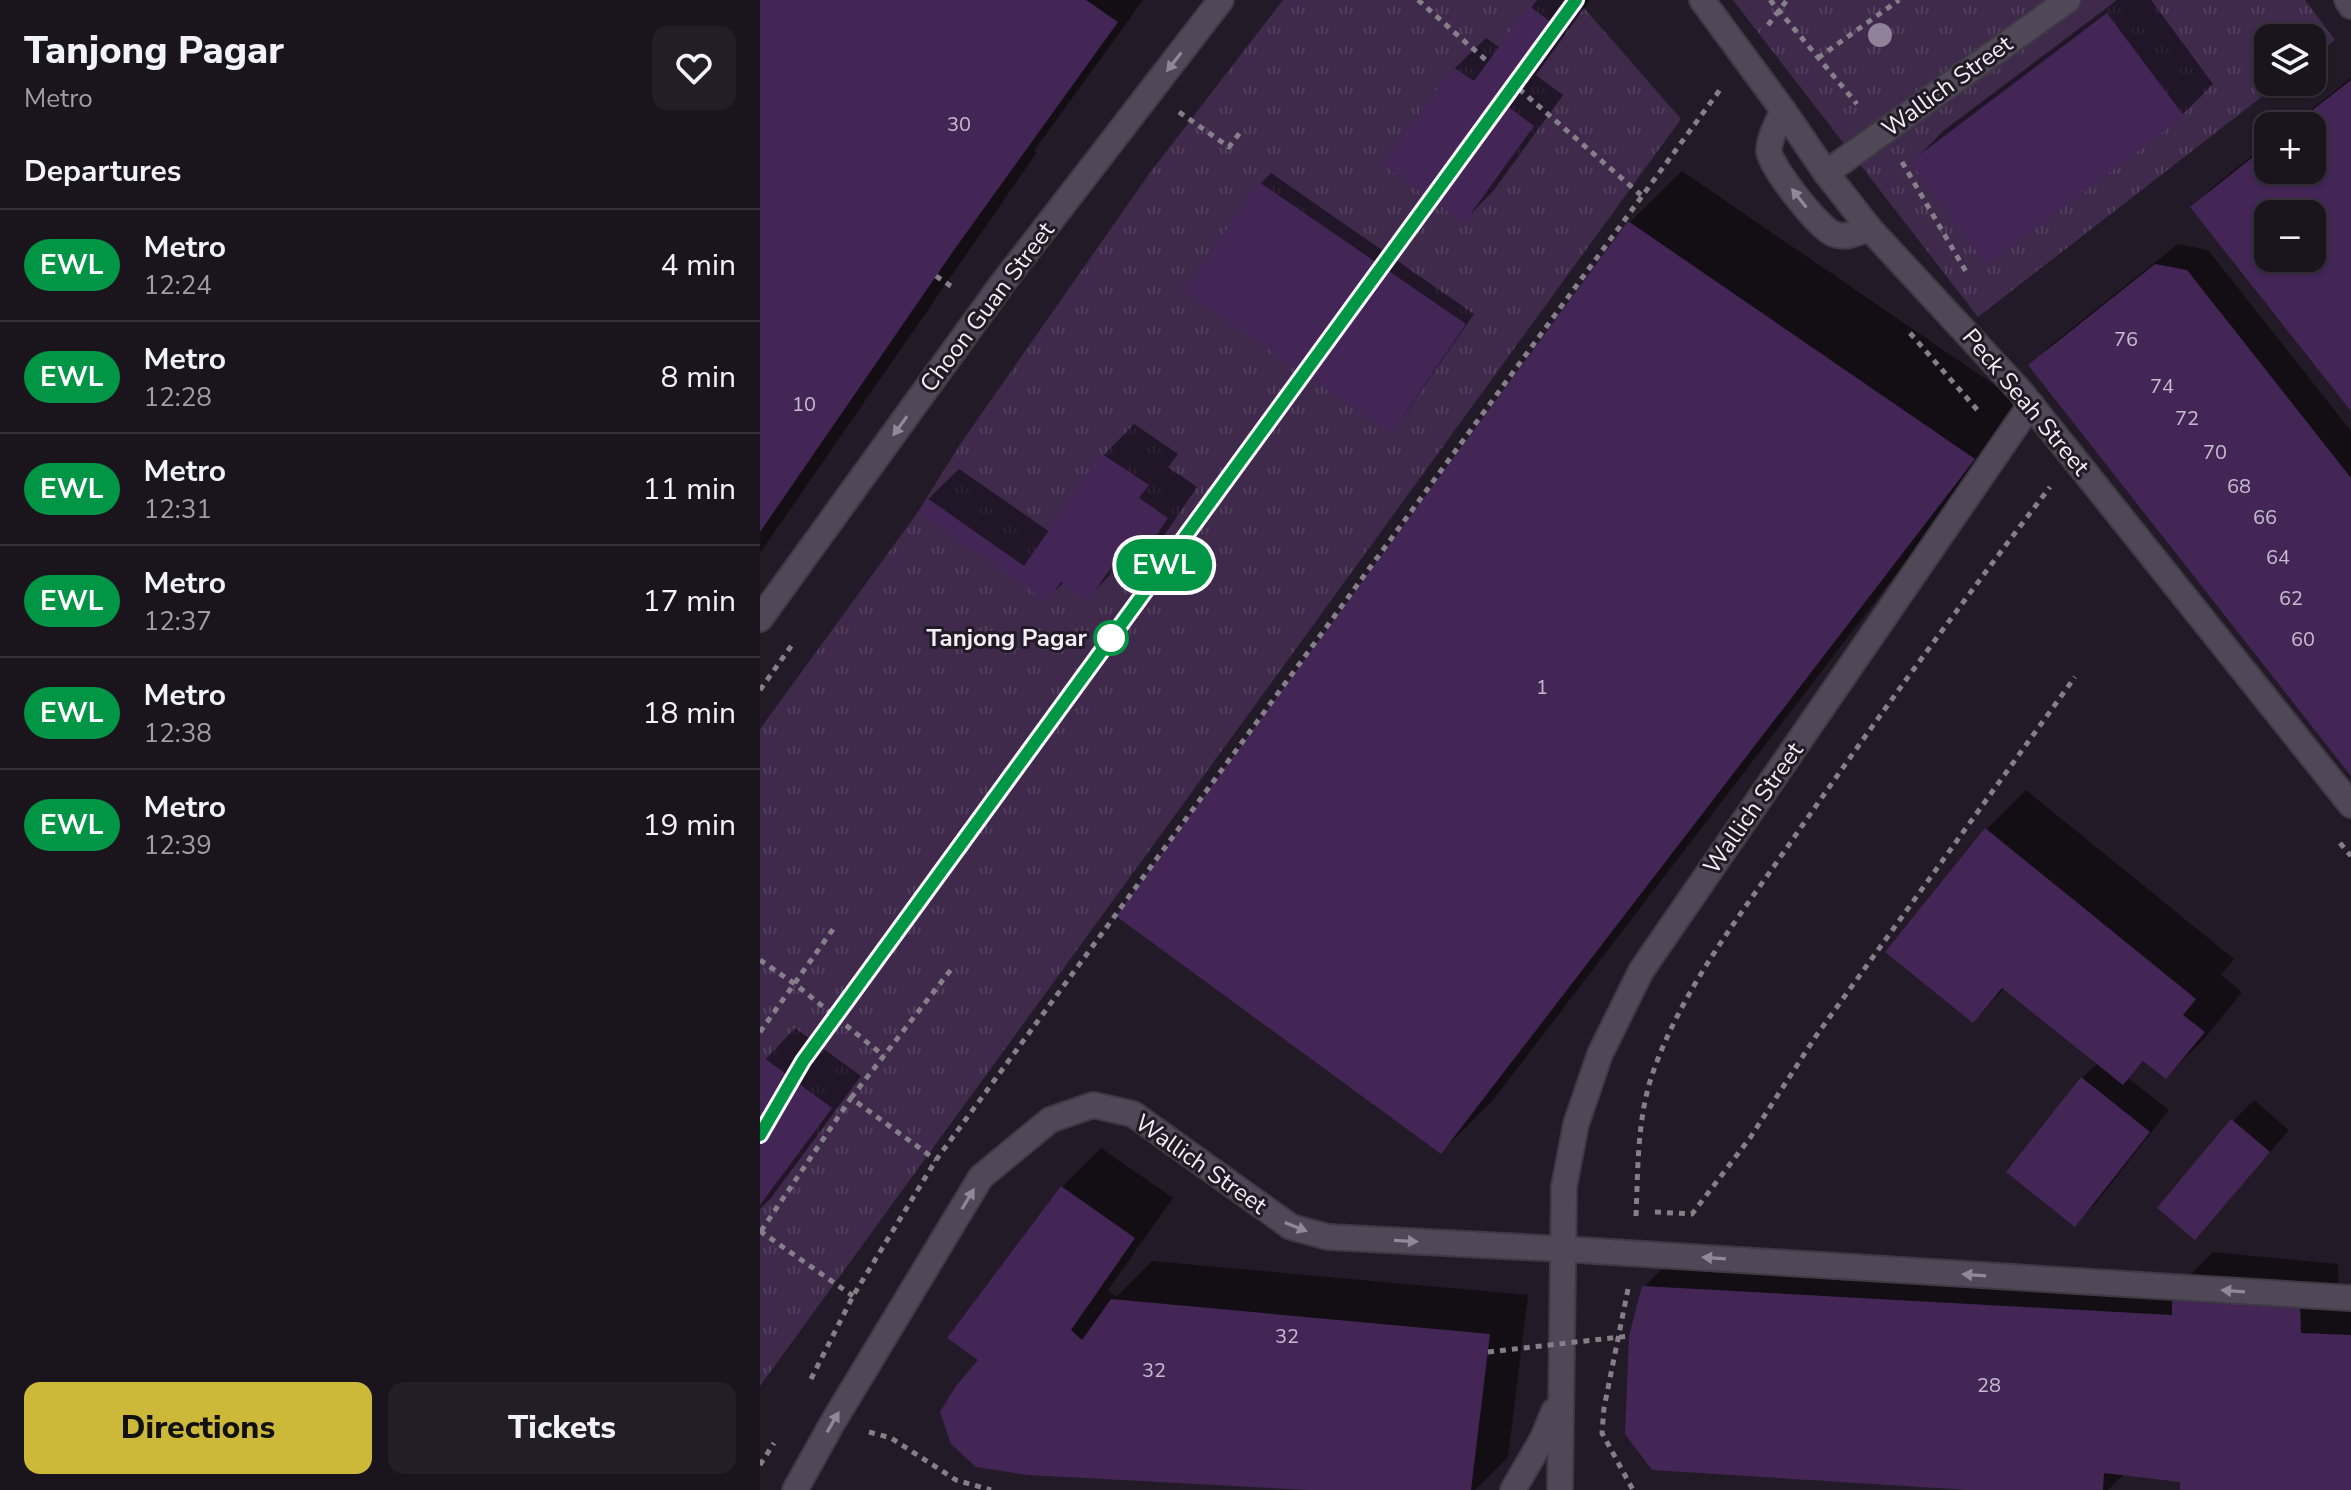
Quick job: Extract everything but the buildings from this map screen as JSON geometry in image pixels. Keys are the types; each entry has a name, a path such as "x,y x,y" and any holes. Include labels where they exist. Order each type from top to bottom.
{"street":[{"name":"Choon Guan Street","path":"760,619 1002,284 1221,0"},
{"name":"Peck Seah Street","path":"1702,0 1870,229 1986,351 2031,404 2351,805"},
{"name":"Wallich Street","path":"1826,173 2068,0"},
{"path":"2347,0 2351,6"},
{"path":"1783,110 1770,139 1769,154 1775,166 1823,229 1843,237 1870,229"},
{"name":"Wallich Street","path":"1560,1490 1564,1187 1576,1124 1600,1054 1641,971 2031,404"},
{"name":"Wallich Street","path":"795,1490 981,1177 1050,1120 1093,1105 1133,1114 1291,1227 1328,1237 1563,1249"},
{"path":"1563,1249 2351,1298"},
{"name":"Wallich Street","path":"1513,1490 1543,1438 1559,1398"}],"path":[{"path":"1418,0 1488,62"},
{"path":"1770,0 1779,11"},
{"path":"1818,58 1899,0"},
{"path":"806,1389 853,1296 936,1160 1744,57"},
{"path":"1519,89 1641,195"},
{"path":"1179,112 1229,147 1242,130"},
{"path":"1633,1490 1602,1433 1604,1408 1635,1253 1639,1134 1651,1079 1677,1019 1720,945 1917,664 2051,485"},
{"path":"1655,1212 1692,1214 1750,1138 1816,1036 2075,677"},
{"path":"760,1032 836,925"},
{"path":"760,960 795,984 884,1056"},
{"path":"853,1296 760,1231 851,1098 953,967"},
{"path":"851,1098 936,1160"},
{"path":"1488,1352 1629,1336"},
{"path":"833,1422 891,1438 956,1480 991,1490"},
{"path":"760,1465 778,1436"}],"green space":[{"path":"1283,0 1577,0 1681,119 760,1386 760,729 918,512 961,443 1149,174"},
{"path":"1733,0 2305,0 2323,24 2254,24 2254,96 2263,96 1978,317"},
{"path":"2326,28 2335,40 2326,47"}],"metro line":[{"name":"EWL","path":"760,1135 803,1061 1576,0"}],"place":[{"name":"Tanjong Pagar","path":"1111,638"}]}
